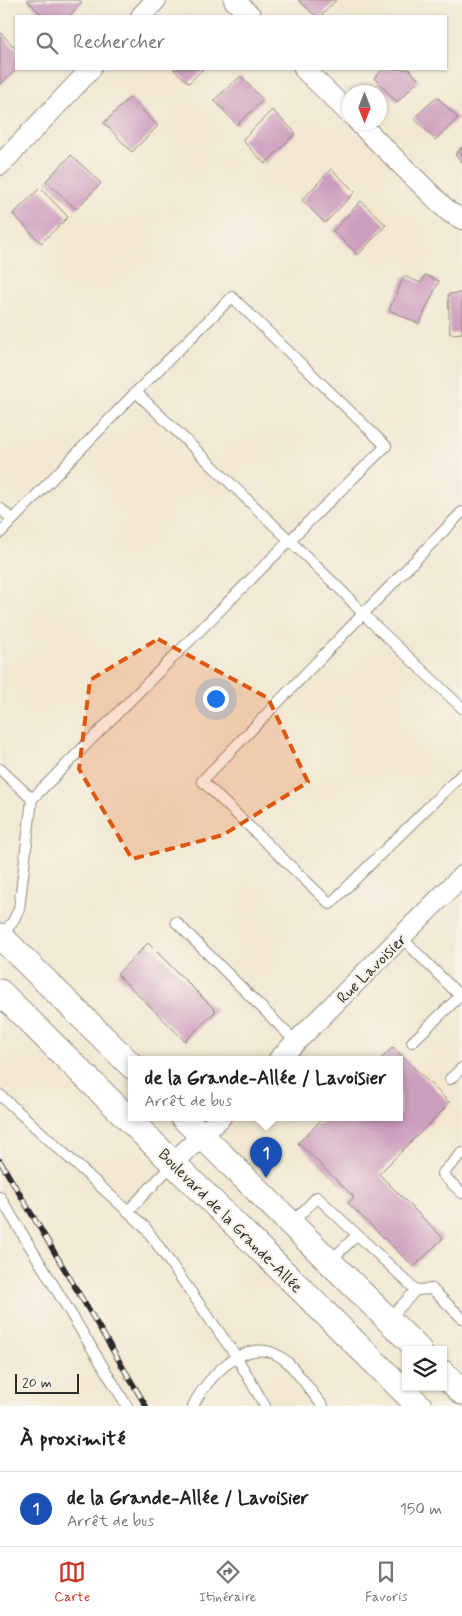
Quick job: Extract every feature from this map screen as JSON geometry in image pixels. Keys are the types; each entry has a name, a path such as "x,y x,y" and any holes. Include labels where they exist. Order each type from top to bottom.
{"street":[{"path":"142,15 156,0"},
{"path":"234,0 250,15"},
{"path":"0,165 90,70"},
{"path":"305,70 342,106"},
{"path":"366,130 449,212 462,219"},
{"name":"Rue Lavoisier","path":"282,1056 462,876"},
{"path":"0,936 128,1062"},
{"name":"Boulevard de la Grande-Allée","path":"0,992 128,1119"},
{"name":"Boulevard de la Grande-Allée","path":"131,1121 418,1406"},
{"path":"187,1121 416,1346"},
{"path":"173,1163 217,1121"},
{"path":"447,1377 462,1392"}],"lane":[{"path":"0,532 136,392 232,297 386,446 32,799 19,909 12,923 0,936"},
{"path":"136,392 462,708"},
{"path":"0,508 12,520"},
{"path":"462,512 202,781 330,904 462,774"},
{"path":"0,769 32,799"},
{"path":"176,922 296,1042"},
{"path":"402,938 461,997 412,1042"},
{"path":"450,1079 462,1068"},
{"path":"0,1095 145,1226 236,1356 265,1406"},
{"path":"462,1153 442,1174 462,1193"},
{"path":"128,1211 173,1163"},
{"path":"0,1197 127,1406"},
{"path":"292,1223 317,1197 416,1290"},
{"path":"330,1261 357,1235"},
{"path":"389,1320 416,1290 432,1289 462,1318"},
{"path":"193,1406 202,1390 227,1362 236,1356 256,1350 267,1350 286,1361 323,1406"}],"highlighted area":[{"path":"158,639 268,698 308,782 223,835 132,859 79,769 90,680"}],"building":[{"path":"27,0 80,0 82,2 70,15 42,15"},
{"path":"298,0 336,0 322,15 315,15"},
{"path":"0,32 15,48 16,70 0,85"},
{"path":"174,70 202,70 189,83"},
{"path":"383,70 410,70 419,80 397,102 387,92 387,85 381,85 374,78"},
{"path":"241,76 263,100 237,125 214,100"},
{"path":"130,97 158,126 132,152 104,123"},
{"path":"437,97 458,118 435,140 414,118"},
{"path":"272,110 296,133 265,164 242,140"},
{"path":"462,147 462,162 455,155"},
{"path":"71,155 101,183 76,209 46,181"},
{"path":"331,169 355,192 325,223 302,200"},
{"path":"40,188 68,217 41,243 13,214"},
{"path":"361,201 386,225 358,255 333,231"},
{"path":"425,275 439,281 419,324 389,310 404,276 421,283"},
{"path":"462,293 462,333 450,334 448,294"},
{"path":"148,943 216,1011 185,1041 117,974"},
{"path":"393,1047 402,1056 384,1056"},
{"path":"403,1057 450,1103 379,1174 443,1238 414,1267 348,1203 354,1197 298,1143 320,1121 403,1121"}],"railway":[{"path":"0,1161 146,1406"}],"place":[{"name":"de la Grande-Allée / Lavoisier","path":"266,1178"}]}
